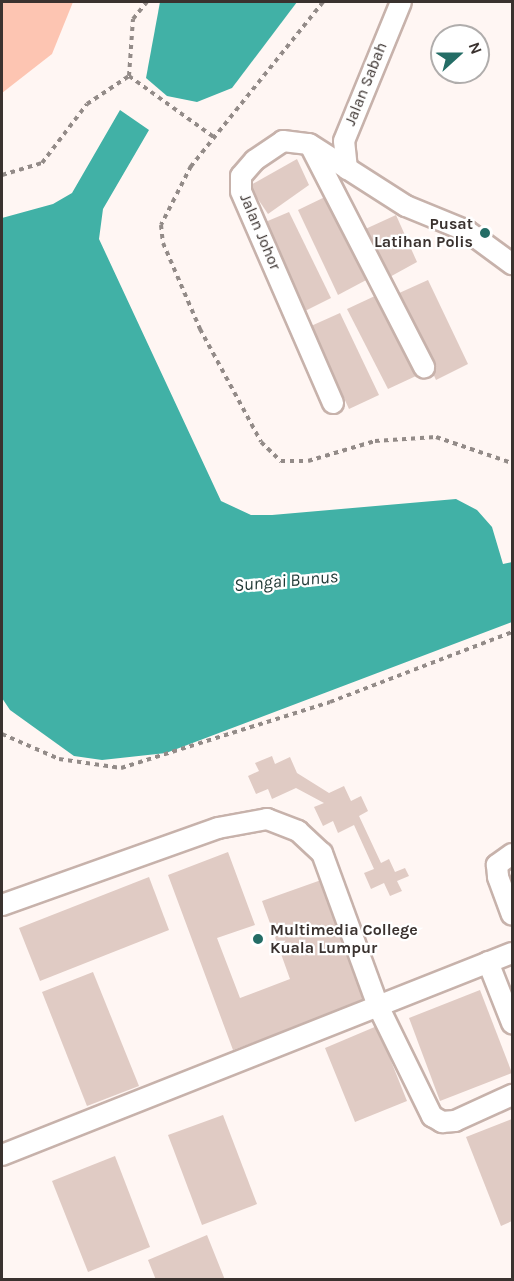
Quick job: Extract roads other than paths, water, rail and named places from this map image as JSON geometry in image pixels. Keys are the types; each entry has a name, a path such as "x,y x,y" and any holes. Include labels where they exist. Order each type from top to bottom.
{"lane":[{"name":"Jalan Sabah","path":"347,169 344,141 401,2"},
{"name":"Jalan Johor","path":"309,144 283,141 255,160 241,176 241,191 333,402"},
{"path":"309,144 406,206 467,231 513,264"},
{"path":"309,144 424,367"},
{"path":"2,904 218,828 267,819 298,831 322,853 378,1006 432,1116 442,1122 455,1121 513,1095"},
{"path":"513,854 497,865 498,877 513,915"},
{"path":"2,1155 513,953"},
{"path":"488,962 513,1023"}],"water":[{"path":"160,2 297,2 232,88 197,102 167,96 146,78"},
{"name":"Sungai Bunus","path":"120,110 149,130 103,209 99,239 221,501 251,515 272,515 456,499 477,510 492,527 503,564 512,562 512,622 166,753 102,760 74,756 10,710 2,698 2,218 53,204 72,193"}],"place":[{"name":"Pusat Latihan Polis","path":"485,233"},
{"name":"Multimedia College Kuala Lumpur","path":"258,939"}]}
